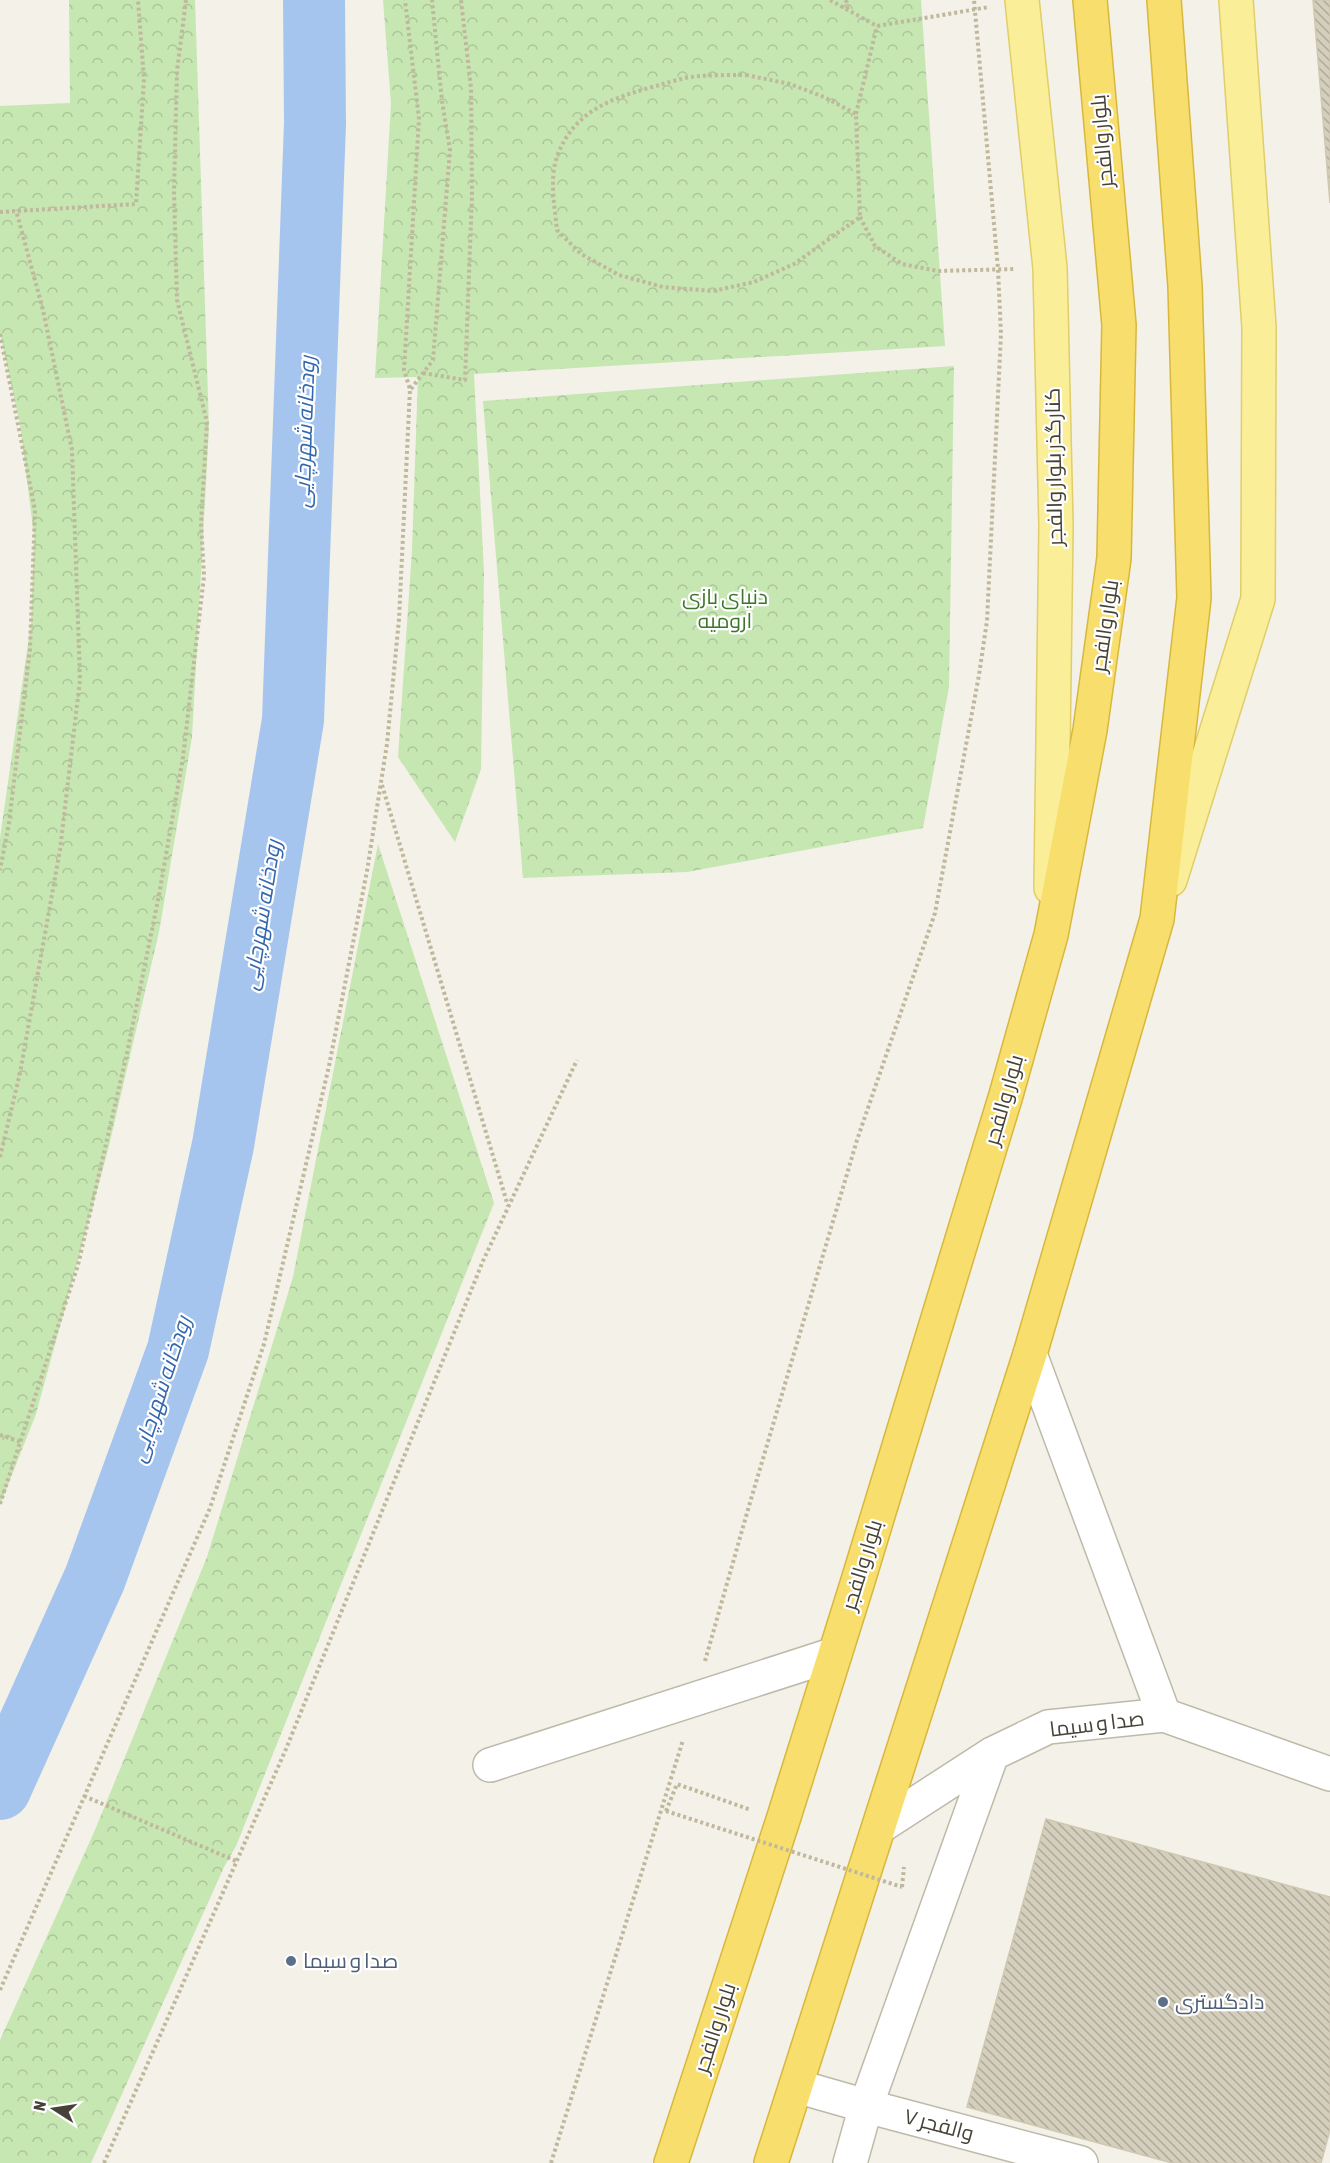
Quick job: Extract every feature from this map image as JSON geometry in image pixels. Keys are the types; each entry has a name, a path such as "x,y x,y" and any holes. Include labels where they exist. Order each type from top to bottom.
{"highway":[{"name":"بلوار والفجر","path":"671,2163 835,1654 1006,1095 1051,935 1090,730 1114,558 1119,326 1090,0"},
{"path":"771,2163 881,1826 1030,1354 1157,919 1194,598 1185,286 1164,0"}],"main road":[{"path":"1157,919 1258,598 1259,327 1236,0"},
{"name":"کنارگذر بلوار والفجر","path":"1022,1 1050,268 1056,526 1051,935"}],"street":[{"path":"1030,1354 1164,1715"},
{"path":"490,1765 835,1654"},
{"name":"صدا و سیما","path":"881,1826 992,1754 1048,1727 1164,1715 1330,1774"},
{"path":"850,2163 866,2106 992,1754"},
{"name":"والفجر ۷","path":"796,2086 1081,2163"}],"path":[{"path":"0,212 136,204 144,79 138,0"},
{"path":"0,1504 78,1265 127,1053 159,895 183,757 204,576 201,523 207,422 177,300 174,192 177,71 186,0"},
{"path":"0,1990 210,1508 264,1344 329,1066 367,871 381,783 399,619 410,389 404,370 419,119 405,0"},
{"path":"410,389 433,360 450,150 442,101 432,0"},
{"path":"423,373 465,380 472,195 471,88 461,0"},
{"path":"830,0 877,26 1022,1"},
{"path":"846,0 848,10"},
{"path":"551,2163 695,1699 748,1506 857,1140 935,913 987,621 1001,334 998,269 974,0"},
{"path":"877,26 856,114 860,217 875,246 902,264 938,271 1050,268"},
{"path":"856,114 824,97 790,84 746,75 698,76 622,95 589,112 569,133 560,150 556,159 553,181 557,230 581,254 619,275 663,287 713,291 753,282 794,264 860,217"},
{"path":"0,1157 20,1073 60,850 80,680 72,450 43,310 16,210"},
{"path":"0,334 35,510 30,650 9,823 0,870"},
{"path":"381,783 508,1207"},
{"path":"104,2163 286,1749 483,1261 577,1060"},
{"path":"0,1435 21,1442"},
{"path":"783,1820 677,1784 666,1811 902,1887 904,1862"},
{"path":"84,1796 236,1862"}],"green space":[{"path":"69,0 195,0 209,427 192,737 159,932 108,1150 36,1414 0,1505 0,838 31,623 34,536 20,424 0,334 0,106 70,103"},
{"path":"383,0 921,0 945,346 474,374 484,573 481,769 455,842 398,757 412,550 418,377 375,378 391,103"},
{"name":"دنیای بازی ارومیه","path":"954,366 949,687 923,828 687,872 523,878 483,401"},
{"path":"378,844 494,1203 236,1846 224,1867 91,2163 0,2163 0,2040 95,1830 207,1557 293,1277"}],"building":[{"path":"1313,0 1330,0 1330,203"},
{"name":"دادگستری","path":"1046,1819 1330,1897 1330,2130 1321,2163 1172,2163 967,2107"}],"waterway":[{"name":"رودخانه شهرچایی","path":"0,1789 95,1578 178,1350 223,1145 293,720 315,123 314,0"}],"place":[{"name":"صدا و سیما","path":"291,1961"},
{"name":"دادگستری","path":"1163,2002"}]}
